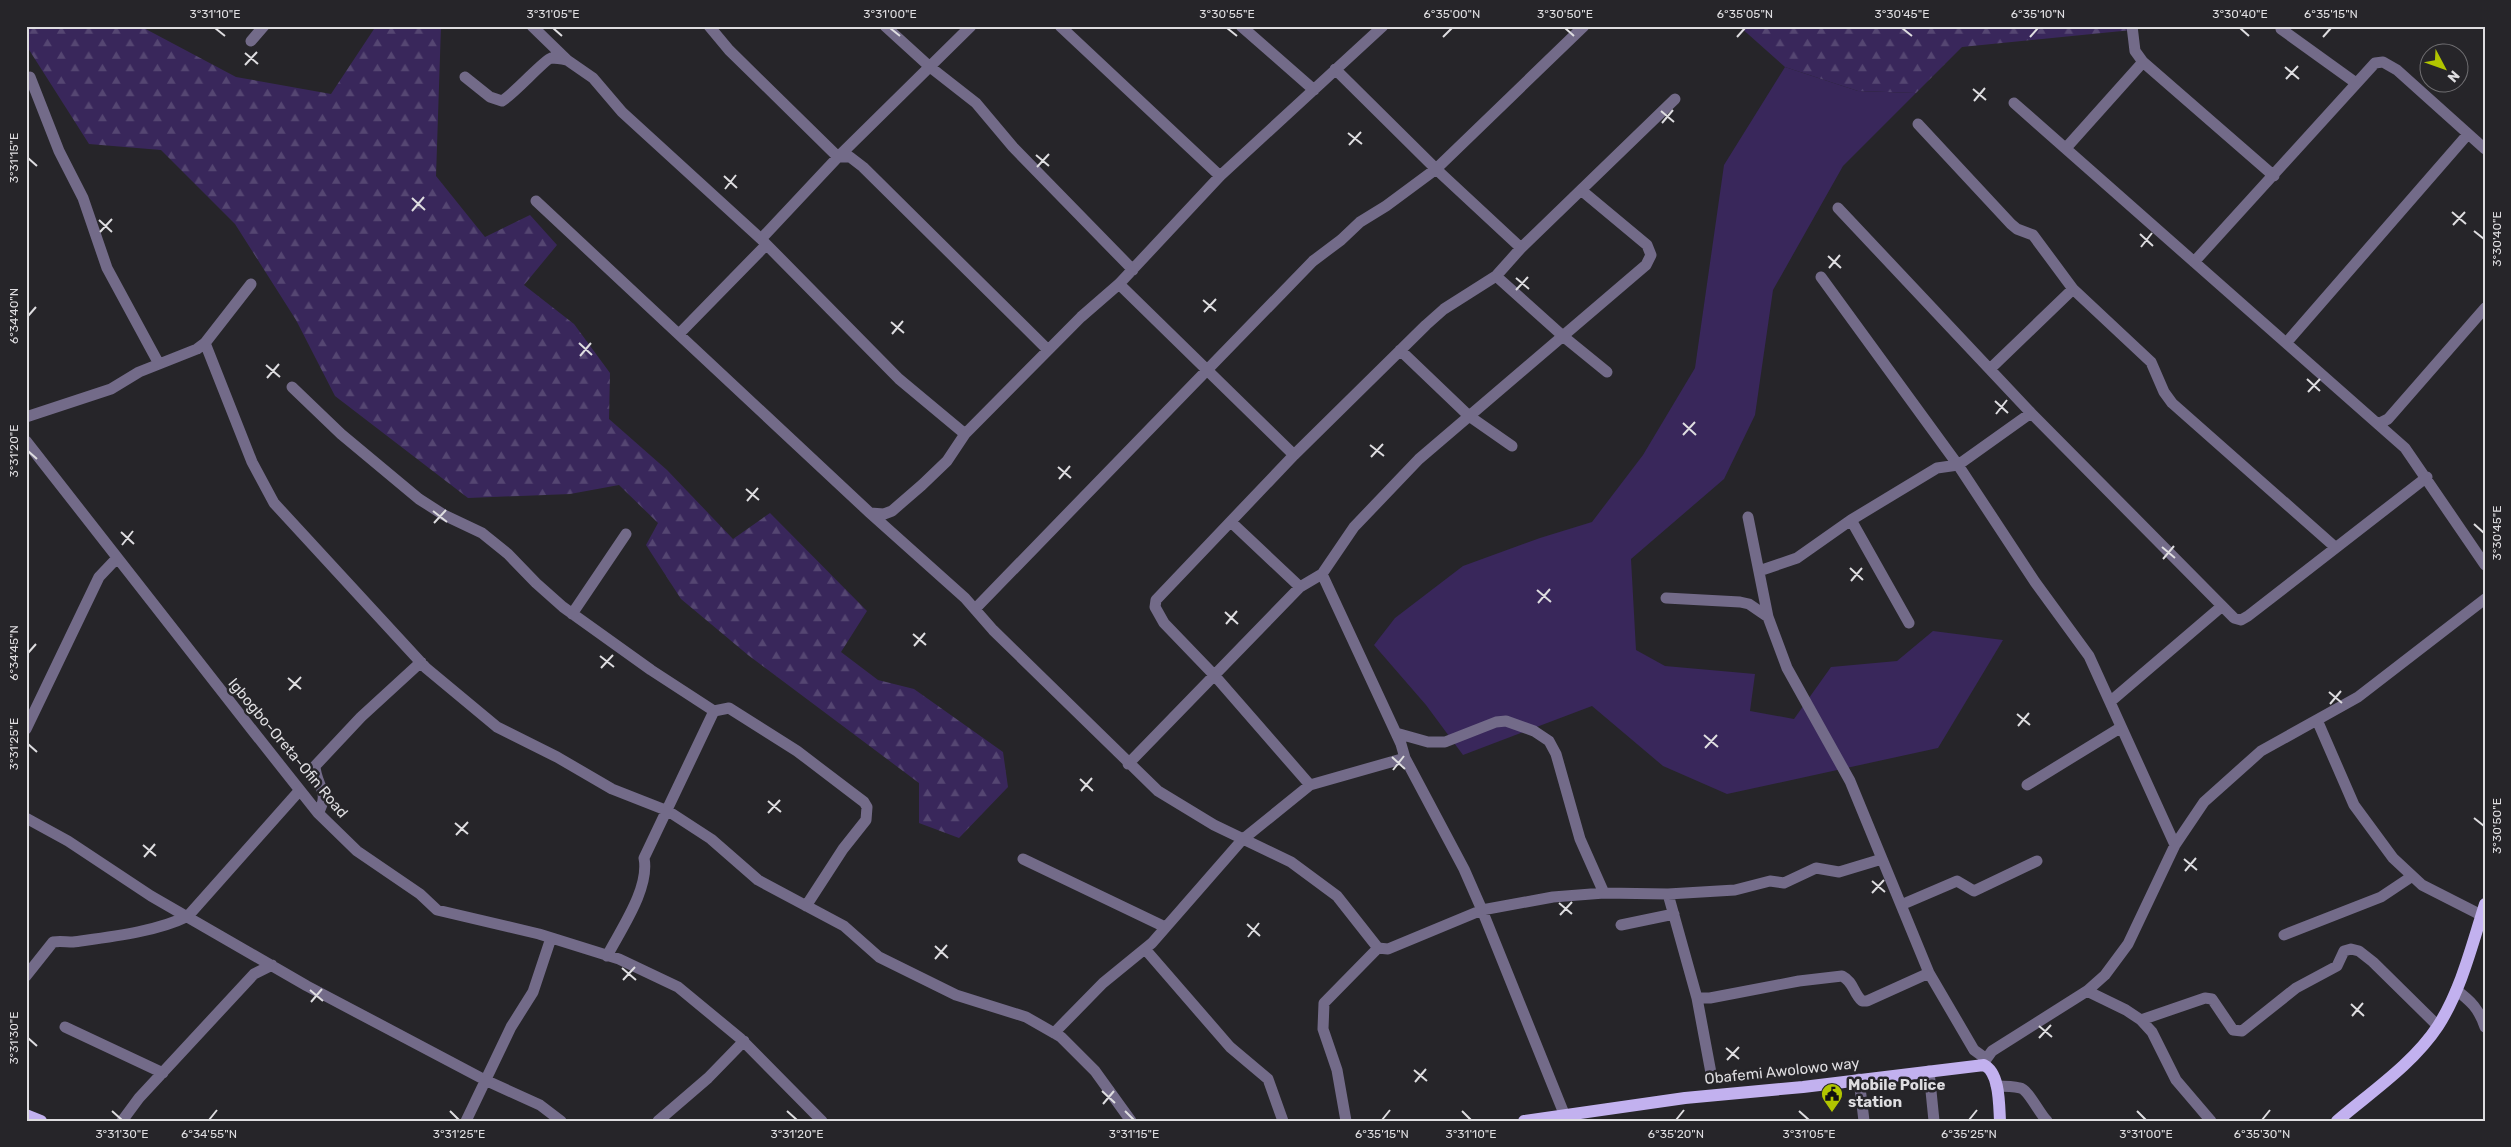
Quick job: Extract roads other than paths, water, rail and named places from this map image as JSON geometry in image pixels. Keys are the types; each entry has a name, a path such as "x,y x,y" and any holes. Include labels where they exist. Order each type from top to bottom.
{"main road":[{"path":"2337,1121 2411,1057 2438,1026 2456,990 2483,909"},
{"path":"1983,1061 1992,1071 1996,1086 2000,1121"},
{"name":"Obafemi Awolowo way","path":"1530,1120 1686,1098 1929,1071 1983,1061"},
{"path":"26,1115 41,1121"}],"street":[{"path":"251,41 264,26"},
{"path":"532,26 567,60 593,78 622,112 763,242 900,379 965,434"},
{"path":"709,26 729,50 838,157 850,157 863,167 1048,350"},
{"path":"885,26 930,67 976,103 1013,147 1133,270"},
{"path":"680,333 838,157 971,26"},
{"path":"1060,26 1220,176"},
{"path":"1241,26 1314,90"},
{"path":"870,513 884,514 892,511 947,461 965,434 1048,350 1120,284 1220,176 1383,26"},
{"path":"975,609 1313,261 1341,240 1360,222 1386,206 1436,169 1584,26"},
{"path":"2132,26 2135,51 2143,62 2274,176"},
{"path":"2282,29 2356,83"},
{"path":"465,77 490,97 502,101 524,84 544,61 550,58 567,60"},
{"path":"2066,148 2143,62"},
{"path":"2194,262 2375,63 2383,62 2397,70 2485,149"},
{"path":"1335,69 1436,169 1521,248"},
{"path":"30,77 59,152 83,198 107,268 159,364"},
{"path":"1310,785 1215,676 1164,623 1155,607 1156,600 1294,455 1400,350 1444,309 1496,276 1521,248 1675,99"},
{"path":"2014,103 2380,423 2406,448 2485,565"},
{"path":"1918,124 2011,224 2017,229 2033,235 2040,242 2073,289 2151,362 2164,392 2172,403 2335,547"},
{"path":"2287,342 2468,134"},
{"path":"1128,764 1300,587 1322,574 1354,527 1419,459 1630,281 1646,265 1651,255 1647,245 1581,190"},
{"path":"536,201 975,609 993,630 1100,734 1128,764 1158,791 1242,840 1291,862 1336,896 1378,948 1388,949 1482,910 1553,897 1604,893 1668,894 1735,890 1770,881 1784,883 1816,868 1839,872 1882,859"},
{"path":"1838,208 1991,368 2031,413 2234,618 2241,620 2427,477"},
{"path":"1496,276 1564,337 1607,372"},
{"path":"1821,277 1958,465 2035,582 2089,656 2120,728 2175,845"},
{"path":"26,417 111,389 139,372 197,349 205,343 251,284"},
{"path":"1120,284 1294,455"},
{"path":"1991,368 2073,289"},
{"path":"2380,423 2388,419 2485,308"},
{"path":"205,343 252,462 274,503 421,662 497,727 557,757 612,789 668,810 711,839 758,880 844,926 879,957 956,995 1026,1017 1054,1033 1095,1071 1131,1121"},
{"path":"1400,350 1469,416 1512,446"},
{"path":"292,387 341,434 420,499 438,512 482,533 572,614 650,670 714,711 728,708 797,751 864,802 867,808 866,820 843,849 806,906"},
{"path":"1760,571 1797,558 1852,520 1937,468 1958,465 2031,413"},
{"name":"Igbogbo-Oreta-Ofin Road","path":"26,441 318,813 357,850 420,894 437,910 551,938 607,956 678,987 744,1041 822,1121"},
{"path":"1748,517 1768,617 1787,668 1850,781 1929,973 1974,1050 1983,1061 1992,1051 2087,991 2105,975 2128,944 2175,845 2204,802 2260,751 2358,697 2485,599"},
{"path":"1852,520 1909,623"},
{"path":"1230,522 1300,587"},
{"path":"572,614 626,534"},
{"path":"26,729 98,577 117,558"},
{"path":"1322,574 1396,733 1405,758 1464,869 1565,1116"},
{"path":"1666,598 1740,602 1749,604 1768,617"},
{"path":"2110,701 2222,607"},
{"path":"318,813 324,803 324,792 315,777 314,766 361,717 421,662"},
{"path":"607,956 636,899 646,871 644,858 714,711"},
{"path":"2317,720 2354,805 2393,858 2422,886 2483,909"},
{"path":"1396,733 1428,742 1445,742 1496,722 1506,721 1534,731 1549,742 1556,754 1580,839 1604,893"},
{"path":"2027,785 2120,728"},
{"path":"1054,1033 1104,983 1144,949 1242,840 1310,785 1405,758"},
{"path":"26,976 53,942 71,942 150,928 174,923 188,916 300,790"},
{"path":"26,818 68,841 152,896 316,991 485,1080 540,1105 561,1121"},
{"path":"1023,859 1165,927"},
{"path":"1900,905 1956,880 1974,891 2037,861"},
{"path":"2284,935 2381,897 2411,877"},
{"path":"1668,894 1697,998 1711,1073"},
{"path":"1621,925 1674,914"},
{"path":"466,1121 511,1027 533,992 551,938"},
{"path":"1346,1121 1337,1070 1323,1028 1324,1003 1378,948"},
{"path":"1144,949 1230,1046 1268,1079 1283,1121"},
{"path":"2141,1020 2205,998 2212,1000 2234,1030 2242,1031 2296,988 2333,970 2344,951 2352,949 2359,951 2373,962 2438,1026"},
{"path":"254,974 256,956"},
{"path":"122,1121 163,1073 254,974 272,965"},
{"path":"1697,998 1710,998 1799,981 1842,976 1852,983 1858,998 1862,1001 1867,1001 1929,973"},
{"path":"2456,990 2474,1003 2481,1014 2485,1027"},
{"path":"2087,991 2126,1010 2141,1020 2152,1032 2176,1080 2211,1121"},
{"path":"65,1027 163,1073"},
{"path":"658,1121 708,1078 744,1041"},
{"path":"1929,1071 1934,1121"},
{"path":"1859,1079 1864,1121"},
{"path":"1996,1086 2022,1088 2047,1121"}],"place":[{"name":"Mobile Police station","path":"1832,1113"}]}
